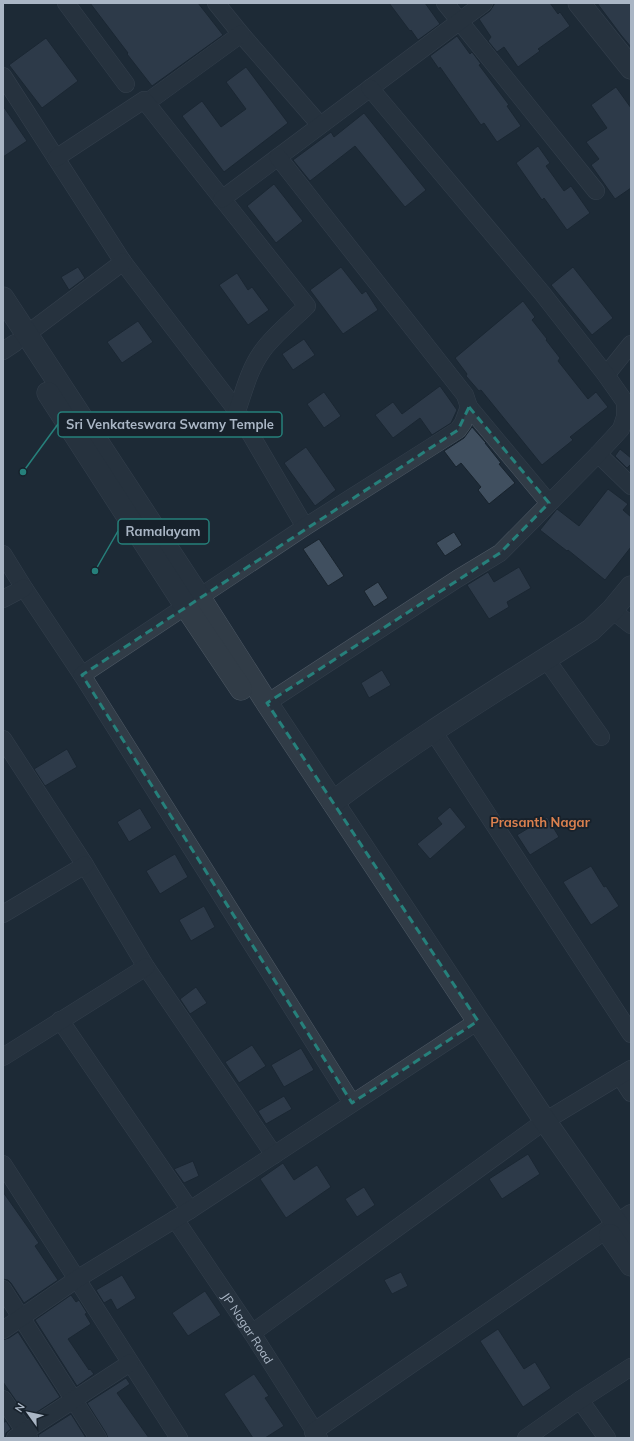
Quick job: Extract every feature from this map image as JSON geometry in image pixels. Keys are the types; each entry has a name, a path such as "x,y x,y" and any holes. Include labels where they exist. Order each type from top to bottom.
{"street":[{"path":"66,3 126,84"},
{"path":"216,3 320,125"},
{"path":"445,3 596,191"},
{"path":"222,199 484,3"},
{"path":"583,4 631,68"},
{"path":"146,103 241,34"},
{"path":"3,76 123,262 237,411 305,527"},
{"path":"267,703 457,579 500,553 598,454 621,428 625,417 625,402 606,375 537,287 370,88"},
{"path":"56,158 144,100 307,306 268,343 261,352 249,376 237,411"},
{"path":"278,157 465,395 470,407 549,503"},
{"path":"15,343 123,262"},
{"path":"3,298 15,343"},
{"path":"3,325 193,602 540,1124 618,1221 631,1244"},
{"path":"606,375 631,344"},
{"path":"82,675 305,527 458,430 470,407"},
{"path":"598,454 631,486"},
{"path":"3,554 82,675 352,1103"},
{"path":"333,802 371,773 433,731 591,630 612,610 631,587"},
{"path":"3,599 24,588"},
{"path":"193,602 267,703 333,802 473,1024"},
{"path":"612,610 631,625"},
{"path":"546,659 601,737"},
{"path":"433,731 631,1034"},
{"path":"3,739 85,865 146,967 274,1155"},
{"path":"3,914 85,865"},
{"path":"3,1057 146,967"},
{"path":"60,1020 190,1210"},
{"path":"3,1330 77,1279 190,1210 473,1024"},
{"path":"252,1333 540,1124 625,1072 631,1093"},
{"path":"3,1164 179,1438"},
{"name":"JP Nagar Road","path":"175,1219 252,1333 316,1435"},
{"path":"618,1221 631,1265"},
{"path":"316,1435 618,1221"},
{"path":"3,1289 98,1438"},
{"path":"3,1399 23,1436 130,1362"},
{"path":"526,1438 580,1400 631,1367"},
{"path":"580,1400 607,1438"}],"highlighted area":[{"path":"469,407 549,503 500,553 267,703 478,1021 352,1103 82,675 458,430"}],"building":[{"path":"90,3 198,3 223,35 152,86"},
{"path":"389,3 425,3 440,24 418,40"},
{"path":"495,3 550,3 558,14 560,12 570,26 538,49 540,51 518,67 504,47 497,52 488,41 491,37 479,19 490,11"},
{"path":"597,3 631,3 631,47 621,35"},
{"path":"457,36 470,54 472,52 481,64 479,65 509,105 507,106 521,126 497,142 484,123 481,125 440,67 439,69 430,56"},
{"path":"46,38 78,81 42,108 9,65"},
{"path":"246,67 288,123 224,172 182,116 202,101 221,127 246,109 226,82"},
{"path":"616,87 631,108 631,188 615,199 591,165 599,159 586,142 607,128 591,105"},
{"path":"3,106 27,141 3,157"},
{"path":"364,113 426,190 405,207 355,146 310,181 293,160 331,132 334,137"},
{"path":"538,146 550,163 546,166 564,191 571,186 590,213 567,230 544,198 542,200 516,163"},
{"path":"274,184 303,221 276,243 247,206"},
{"path":"78,267 85,278 69,290 61,277"},
{"path":"341,267 362,294 366,291 378,310 343,334 310,290"},
{"path":"573,267 613,318 592,335 551,285"},
{"path":"237,273 248,290 252,287 269,310 248,325 219,285"},
{"path":"523,301 535,317 532,320 560,358 558,361 588,399 596,392 608,407 570,437 573,440 542,465 481,390 479,391 466,376 467,374 455,358"},
{"path":"138,321 153,342 122,363 107,342"},
{"path":"304,339 315,355 293,370 282,354"},
{"path":"440,386 457,410 451,423 432,435 420,418 393,438 375,415 393,402 402,414"},
{"path":"324,392 341,416 324,428 307,404"},
{"path":"472,427 486,443 501,463 499,464 515,483 489,504 478,490 481,487 461,463 456,467 444,451 464,438"},
{"path":"306,447 336,490 315,506 284,463"},
{"path":"620,449 631,458 631,464 627,468 615,456"},
{"path":"608,489 628,504 623,510 631,517 631,547 605,580 568,550 567,551 540,530 557,509 579,526"},
{"path":"454,532 462,545 445,556 436,543"},
{"path":"319,539 344,576 328,586 303,549"},
{"path":"519,567 531,588 507,602 509,607 489,619 467,585 488,572 494,582"},
{"path":"378,582 388,598 374,607 364,591"},
{"path":"382,670 391,685 369,698 361,683"},
{"path":"67,749 77,767 45,786 34,769"},
{"path":"450,807 466,827 430,859 417,844 442,824 437,818"},
{"path":"140,808 152,828 129,842 117,822"},
{"path":"547,817 559,837 530,855 517,835"},
{"path":"175,854 188,877 160,894 146,871"},
{"path":"591,866 604,887 606,886 619,906 591,925 563,882"},
{"path":"204,906 215,927 191,941 179,920"},
{"path":"196,987 207,1003 190,1014 180,999"},
{"path":"252,1045 266,1066 239,1083 225,1062"},
{"path":"301,1048 314,1070 284,1087 271,1065"},
{"path":"284,1096 292,1109 266,1124 258,1111"},
{"path":"528,1154 540,1174 502,1199 489,1179"},
{"path":"193,1161 199,1176 184,1183 174,1169"},
{"path":"283,1163 294,1180 317,1165 331,1187 286,1218 260,1179"},
{"path":"364,1187 375,1205 357,1217 345,1199"},
{"path":"3,1192 39,1243 35,1246 58,1280 24,1303 11,1283 8,1280 3,1279"},
{"path":"401,1272 408,1286 392,1294 384,1280"},
{"path":"122,1275 136,1298 117,1310 111,1299 104,1303 96,1290"},
{"path":"205,1291 221,1315 188,1336 172,1313"},
{"path":"71,1295 76,1302 79,1300 87,1313 85,1314 91,1324 68,1339 89,1370 90,1369 94,1374 77,1386 35,1320"},
{"path":"498,1329 524,1369 535,1362 551,1388 523,1407 480,1341"},
{"path":"18,1332 60,1397 28,1418 3,1382 3,1340"},
{"path":"254,1374 269,1396 265,1398 284,1426 265,1438 253,1438 224,1394"},
{"path":"126,1378 130,1384 117,1393 149,1438 108,1438 87,1403"},
{"path":"71,1414 86,1438 39,1438 38,1435"},
{"path":"6,1421 11,1429 6,1433 5,1438 3,1438 3,1423"}],"place":[{"name":"Sri Venkateswara Swamy Temple","path":"23,472"},
{"name":"Ramalayam","path":"95,571"}],"district":[{"name":"Prasanth Nagar","path":"540,822"}]}
